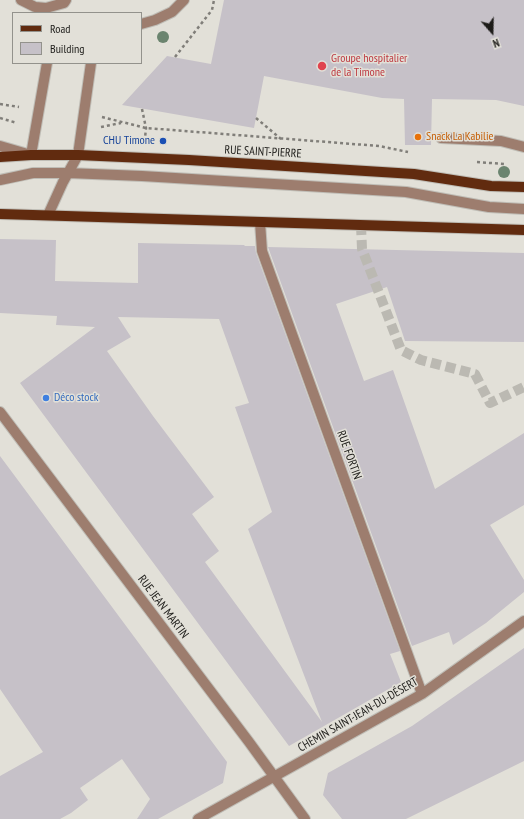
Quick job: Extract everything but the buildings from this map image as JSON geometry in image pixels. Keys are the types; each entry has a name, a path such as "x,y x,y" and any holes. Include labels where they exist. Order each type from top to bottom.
{"main road":[{"name":"RUE SAINT-PIERRE","path":"0,157 31,154 78,155 414,174 491,186 524,187"},
{"path":"0,214 524,230"}],"street":[{"path":"22,0 35,7 46,8 65,1"},
{"path":"142,24 172,12 184,0"},
{"path":"60,12 65,1"},
{"path":"0,146 31,154 47,64"},
{"path":"48,216 78,155 91,64"},
{"path":"441,138 501,141 524,147"},
{"path":"0,180 33,173 68,173 406,192 490,207 524,209"},
{"name":"RUE FORTIN","path":"260,222 262,251 422,694"},
{"name":"RUE JEAN MARTIN","path":"0,412 305,819"},
{"name":"CHEMIN SAINT-JEAN-DU-DÉSERT","path":"198,819 422,694 524,622"}],"path":[{"path":"175,58 212,10 214,0"},
{"path":"0,104 21,107"},
{"path":"142,109 146,128"},
{"path":"98,116 146,128 378,146 413,153"},
{"path":"0,118 19,124"},
{"path":"256,118 281,139"},
{"path":"471,161 509,164"}],"tunnel":[{"path":"361,225 362,249 401,350 421,360 475,374 490,403 524,387"}],"place":[{"name":"Groupe hospitalier de la Timone","path":"322,66"},
{"name":"Snack La Kabilie","path":"418,137"},
{"name":"CHU Timone","path":"163,141"},
{"name":"Déco stock","path":"46,398"}]}
